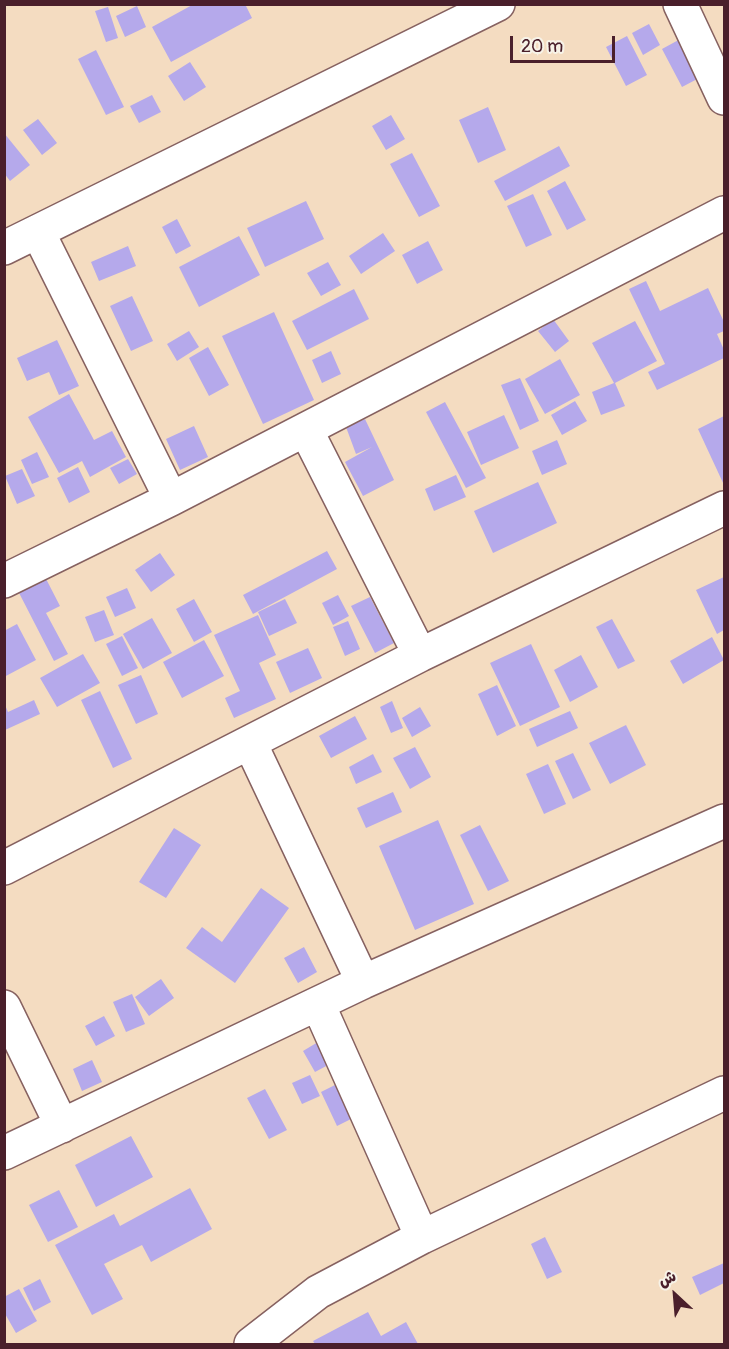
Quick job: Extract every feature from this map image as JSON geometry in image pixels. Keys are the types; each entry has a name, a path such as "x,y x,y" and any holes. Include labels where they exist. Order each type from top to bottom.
{"street":[{"path":"680,4 724,98"},
{"path":"4,248 498,5"},
{"path":"4,581 171,500 724,213"},
{"path":"38,232 171,500"},
{"path":"306,430 420,655"},
{"path":"4,868 420,655 724,508"},
{"path":"250,743 363,982"},
{"path":"4,1153 363,982 724,821"},
{"path":"318,1004 422,1237"},
{"path":"4,1007 63,1126"},
{"path":"250,1344 318,1292 422,1237 724,1093"}],"building":[{"path":"194,4 245,4 252,18 171,62 152,27"},
{"path":"137,6 146,27 125,37 116,16"},
{"path":"108,7 118,38 106,42 95,11"},
{"path":"649,24 660,45 643,55 632,33"},
{"path":"627,36 647,75 626,86 606,47"},
{"path":"684,37 703,76 682,87 662,49"},
{"path":"96,50 124,107 106,115 78,59"},
{"path":"190,62 206,87 184,101 168,76"},
{"path":"152,95 161,112 139,123 130,106"},
{"path":"488,107 506,150 478,163 459,120"},
{"path":"391,115 405,139 386,150 372,126"},
{"path":"38,119 57,143 42,155 23,130"},
{"path":"4,133 30,165 10,181 4,173"},
{"path":"559,146 570,166 505,201 494,181"},
{"path":"412,153 440,206 419,217 390,164"},
{"path":"565,181 586,220 567,230 547,191"},
{"path":"533,194 552,235 526,247 507,206"},
{"path":"306,201 324,239 265,267 247,228"},
{"path":"177,219 191,246 176,254 162,227"},
{"path":"383,233 395,251 361,274 349,256"},
{"path":"239,236 260,275 199,307 179,267"},
{"path":"428,241 443,270 417,284 402,255"},
{"path":"128,246 136,266 99,281 91,262"},
{"path":"328,262 341,285 321,296 307,273"},
{"path":"646,281 660,311 708,288 724,322 724,331 717,334 724,350 724,358 657,390 648,372 665,364 629,289"},
{"path":"354,289 369,319 307,350 292,321"},
{"path":"132,296 153,341 131,351 110,306"},
{"path":"274,312 314,400 263,424 222,336"},
{"path":"553,319 569,341 555,352 538,331"},
{"path":"635,321 657,361 615,383 625,406 601,415 592,392 614,383 592,343"},
{"path":"189,331 199,347 177,361 167,344"},
{"path":"57,340 79,386 59,395 49,372 27,381 17,358"},
{"path":"208,347 229,385 209,396 189,358"},
{"path":"331,351 341,374 322,383 312,360"},
{"path":"560,359 580,395 545,414 525,379"},
{"path":"520,378 539,421 520,430 501,385"},
{"path":"69,394 94,440 112,431 126,457 90,477 82,461 59,473 28,417"},
{"path":"575,401 587,421 562,435 551,415"},
{"path":"445,402 486,478 466,488 426,412"},
{"path":"504,415 519,448 481,465 467,432"},
{"path":"724,416 724,485 698,429"},
{"path":"365,419 394,480 363,496 345,462 372,447 356,454 346,427"},
{"path":"194,426 208,457 180,470 166,439"},
{"path":"557,440 567,464 542,475 532,451"},
{"path":"37,452 49,477 32,484 21,460"},
{"path":"128,459 137,474 119,484 110,468"},
{"path":"78,467 90,492 69,503 57,478"},
{"path":"22,469 35,496 17,504 5,476"},
{"path":"456,475 466,497 434,511 425,489"},
{"path":"538,482 557,523 493,553 474,511"},
{"path":"327,551 337,569 253,614 243,595"},
{"path":"160,553 175,575 151,592 135,570"},
{"path":"43,573 60,606 46,613 68,654 54,661 16,587"},
{"path":"724,577 724,630 717,634 696,590"},
{"path":"127,588 136,608 115,617 106,597"},
{"path":"338,595 349,616 333,625 322,603"},
{"path":"370,597 394,643 375,653 351,606"},
{"path":"194,599 212,632 194,642 176,609"},
{"path":"285,599 297,623 269,636 258,612"},
{"path":"104,610 114,635 95,642 85,617"},
{"path":"258,615 276,655 259,663 276,699 234,718 225,698 240,691 214,635"},
{"path":"152,618 172,653 143,669 123,634"},
{"path":"612,619 635,661 618,669 596,627"},
{"path":"348,621 360,649 345,656 333,627"},
{"path":"17,624 36,660 4,677 4,631"},
{"path":"122,636 138,668 122,676 106,644"},
{"path":"712,637 724,660 683,684 670,661"},
{"path":"204,640 224,676 182,698 163,662"},
{"path":"531,644 560,707 520,726 490,663"},
{"path":"308,648 322,678 290,693 276,662"},
{"path":"83,654 100,683 57,707 40,678"},
{"path":"581,655 598,687 570,702 554,670"},
{"path":"141,675 158,714 136,724 118,685"},
{"path":"497,685 516,726 497,736 478,694"},
{"path":"100,691 132,759 113,768 81,700"},
{"path":"34,700 40,714 5,730 5,705 8,712"},
{"path":"392,701 403,728 391,733 380,707"},
{"path":"420,707 431,726 412,737 402,718"},
{"path":"570,711 578,728 537,747 529,729"},
{"path":"355,716 367,739 331,758 319,736"},
{"path":"626,725 646,765 610,784 589,743"},
{"path":"415,747 431,777 410,789 393,758"},
{"path":"573,753 591,790 573,799 555,761"},
{"path":"373,754 382,772 356,784 349,767"},
{"path":"548,764 566,804 544,814 526,774"},
{"path":"393,792 402,812 366,828 357,808"},
{"path":"438,820 474,904 415,930 379,846"},
{"path":"480,825 509,881 488,891 460,835"},
{"path":"174,828 201,845 166,898 139,882"},
{"path":"261,888 289,908 235,983 186,948 202,927 222,942"},
{"path":"304,947 317,972 298,983 284,958"},
{"path":"161,979 174,998 149,1016 135,997"},
{"path":"132,994 145,1024 126,1032 113,1002"},
{"path":"104,1016 115,1036 96,1046 85,1026"},
{"path":"318,1042 330,1064 315,1072 303,1051"},
{"path":"92,1060 102,1082 82,1091 73,1069"},
{"path":"310,1075 320,1096 302,1104 292,1083"},
{"path":"337,1084 353,1118 337,1126 321,1092"},
{"path":"265,1089 287,1130 269,1139 247,1098"},
{"path":"131,1136 153,1177 96,1207 75,1165"},
{"path":"190,1188 212,1229 151,1262 142,1245 104,1264 123,1299 92,1315 55,1245 114,1214 120,1226"},
{"path":"59,1190 78,1227 48,1242 29,1205"},
{"path":"545,1237 562,1272 547,1279 531,1244"},
{"path":"724,1263 724,1283 700,1295 692,1277"},
{"path":"40,1279 51,1302 34,1311 23,1288"},
{"path":"19,1289 37,1321 16,1333 4,1312 4,1297"},
{"path":"368,1312 381,1336 406,1322 418,1344 315,1344 313,1341"}]}
